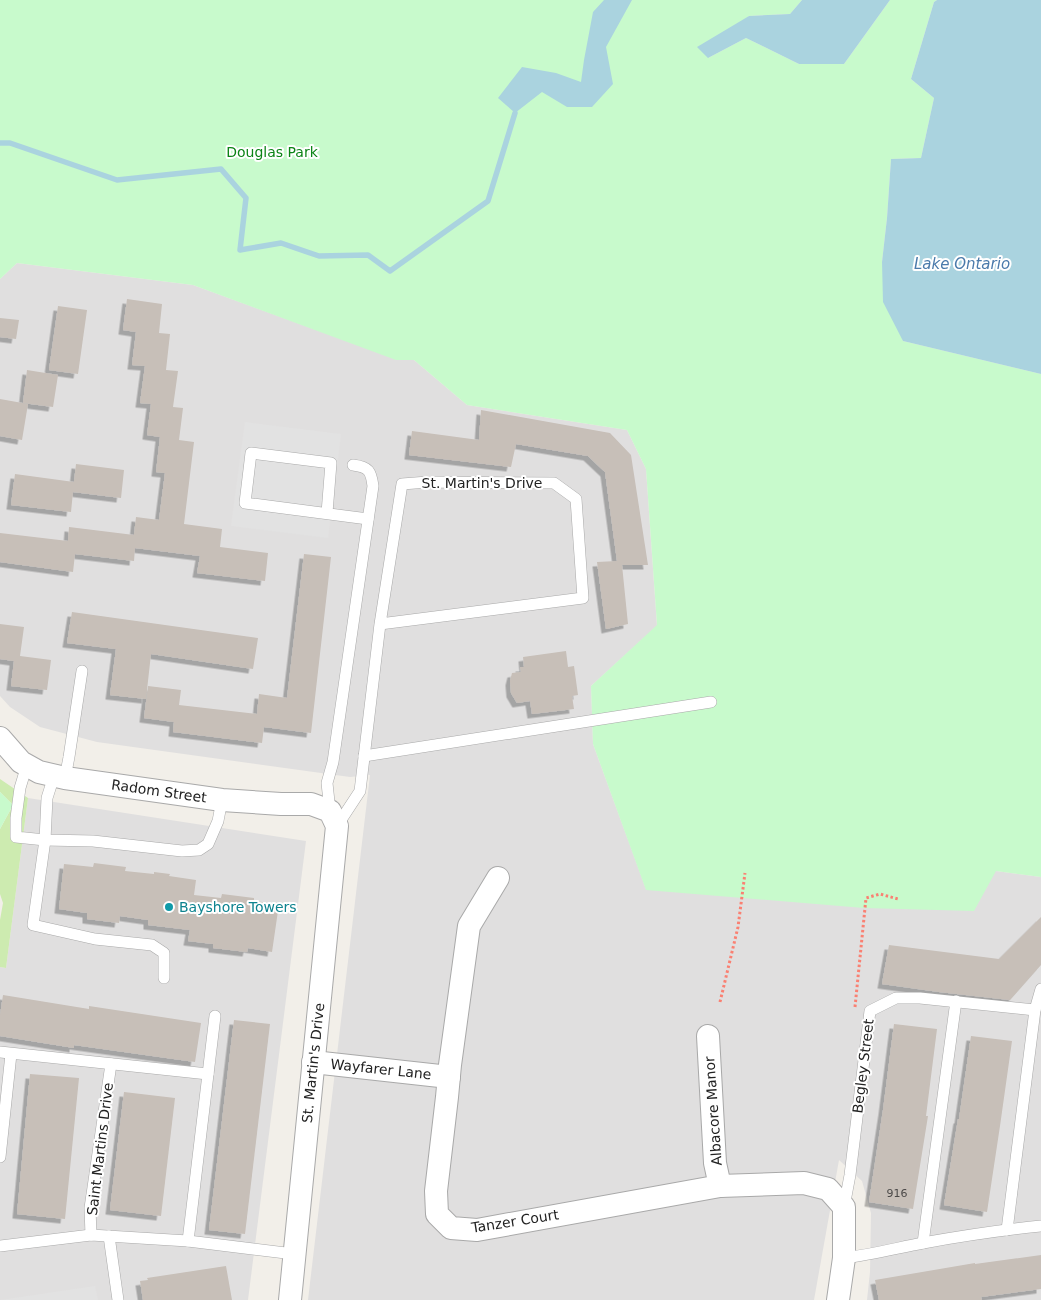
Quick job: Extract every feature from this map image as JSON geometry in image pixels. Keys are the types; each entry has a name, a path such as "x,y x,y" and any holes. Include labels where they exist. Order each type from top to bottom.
{"street":[{"name":"Radom Street","path":"0,738 21,762 39,772 59,777 222,800 311,804 334,818"},
{"name":"St. Martin's Drive","path":"290,1300 334,818"},
{"name":"Tanzer Court","path":"498,878 470,926 450,1065 436,1191 437,1214 451,1228 477,1230 720,1186 804,1183 828,1189 844,1207"},
{"name":"Albacore Manor","path":"708,1036 715,1163 720,1186"},
{"name":"Wayfarer Lane","path":"313,1062 449,1077"},
{"name":"Begley Street","path":"838,1300 844,1258 844,1207"}],"lane":[{"path":"327,513 331,463 250,453 245,503 368,519"},
{"name":"St. Martin's Drive","path":"334,818 328,783 333,762 372,486 371,474 363,466 353,465"},
{"name":"St. Martin's Drive","path":"334,818 360,792 380,624 402,484 428,482 554,483 576,499 583,598 380,624"},
{"path":"82,671 69,757 47,798 45,840 33,925 95,940 152,945 164,953 164,978"},
{"path":"364,756 711,702"},
{"path":"27,765 20,788 16,818 16,837 93,841 182,851 200,850 208,844 218,821 222,800"},
{"path":"1007,1230 1035,1010 1041,989"},
{"name":"Begley Street","path":"844,1207 849,1181 870,1011 896,998 956,1001 1035,1010"},
{"path":"923,1243 956,1001"},
{"path":"188,1241 215,1016"},
{"name":"Saint Martins Drive","path":"0,1157 6,1053 208,1074"},
{"name":"Saint Martins Drive","path":"91,1235 90,1208 111,1064"},
{"path":"844,1258 866,1256 923,1243 1041,1226"},
{"name":"Saint Martins Drive","path":"0,1246 91,1235 188,1241 294,1254"},
{"path":"110,1236 118,1300"}],"path":[{"path":"720,1002 738,928 745,873"},
{"path":"854,1007 866,898 880,894 898,899"}],"shaded area":[{"path":"17,263 193,285 396,359 414,360 467,405 627,430 646,469 657,626 591,686 593,744 646,889 996,871 1041,877 1041,1300 867,1300 870,1272 871,1213 862,1181 839,1160 814,1300 308,1300 370,775 350,777 97,742 40,727 10,707 0,696 0,279"},
{"path":"245,422 341,434 328,538 231,526"},
{"path":"28,798 306,841 248,1300 0,1300 0,967 6,968"},
{"path":"95,1286 98,1300 1,1300"}],"green space":[{"name":"Douglas Park","path":"0,0 802,0 790,14 749,16 708,58 746,38 799,64 844,64 890,0 937,0 934,2 911,79 934,98 921,158 891,159 882,262 903,341 1041,374 1041,877 996,871 974,911 864,908 646,890 593,744 591,686 657,625 646,469 627,430 467,405 414,360 396,360 193,285 17,263 0,279"},
{"path":"0,779 28,798 6,968 0,967 0,920 3,903 0,894 0,829 13,805 0,792"},
{"path":"0,792 13,805 0,829"}],"water":[{"path":"604,0 632,0 606,47 613,84 592,107 567,107 542,92 515,113 498,98 522,67 556,73 581,82 593,12"},
{"path":"802,0 890,0 844,64 799,64 746,38 708,58 697,47 749,16 790,14"},
{"name":"Lake Ontario","path":"937,0 1041,0 1041,374 903,341 883,302 882,262 891,159 921,158 934,98 911,79 934,2"}],"building":[{"path":"127,299 162,304 159,333 170,334 166,370 178,371 173,407 183,408 179,440 194,442 184,524 222,529 220,547 268,553 265,581 197,573 200,556 135,548 134,561 75,554 73,572 0,562 0,533 68,541 69,527 134,535 136,517 159,520 165,473 156,472 160,437 147,435 151,404 140,403 145,366 132,365 136,332 123,330"},
{"path":"58,306 87,310 78,374 49,370"},
{"path":"0,318 19,320 16,339 0,337"},
{"path":"27,370 58,375 53,407 23,403"},
{"path":"0,399 28,404 22,440 0,436"},
{"path":"481,410 610,433 631,455 648,565 622,565 628,624 606,629 597,562 617,561 605,472 588,456 516,444 511,467 409,455 412,431 479,440"},
{"path":"76,464 124,470 121,498 73,492 71,512 11,505 15,474 74,482"},
{"path":"304,554 331,557 311,733 264,727 262,743 173,732 174,722 144,718 148,686 181,690 179,705 257,714 259,694 287,698"},
{"path":"72,612 258,638 253,669 151,654 146,699 110,695 116,649 67,643"},
{"path":"0,624 24,627 20,656 51,660 47,690 11,686 14,661 0,659"},
{"path":"566,651 568,667 574,666 578,695 572,696 574,709 532,714 530,701 517,703 511,693 510,681 512,673 521,672 520,667 524,667 523,657"},
{"name":"Bayshore Towers","path":"94,863 126,867 125,871 170,874 169,876 196,880 194,895 221,898 222,894 254,898 254,901 279,904 272,952 248,948 247,952 213,948 213,944 188,941 190,930 148,925 148,920 120,916 119,923 87,919 87,913 59,909 64,864 93,867"},
{"path":"1041,917 1041,965 1010,1000 882,984 889,945 999,959"},
{"path":"3,995 89,1009 89,1006 201,1023 195,1062 74,1045 74,1048 0,1036 0,1015"},
{"path":"234,1020 270,1024 245,1234 209,1230"},
{"path":"894,1024 937,1029 926,1116 928,1116 913,1209 869,1202"},
{"path":"971,1036 1012,1041 987,1212 944,1205"},
{"path":"30,1074 79,1078 65,1219 17,1214"},
{"path":"124,1092 175,1098 161,1216 110,1210"},
{"path":"1041,1255 1041,1289 981,1297 982,1300 879,1300 875,1280 975,1263"},
{"path":"226,1266 232,1300 143,1300 140,1281 148,1280 147,1278"}],"waterway":[{"path":"0,143 10,143 117,180 221,169 246,198 240,250 281,243 319,256 368,255 390,271 488,201 515,113"}],"place":[{"name":"Bayshore Towers","path":"169,907"}]}
